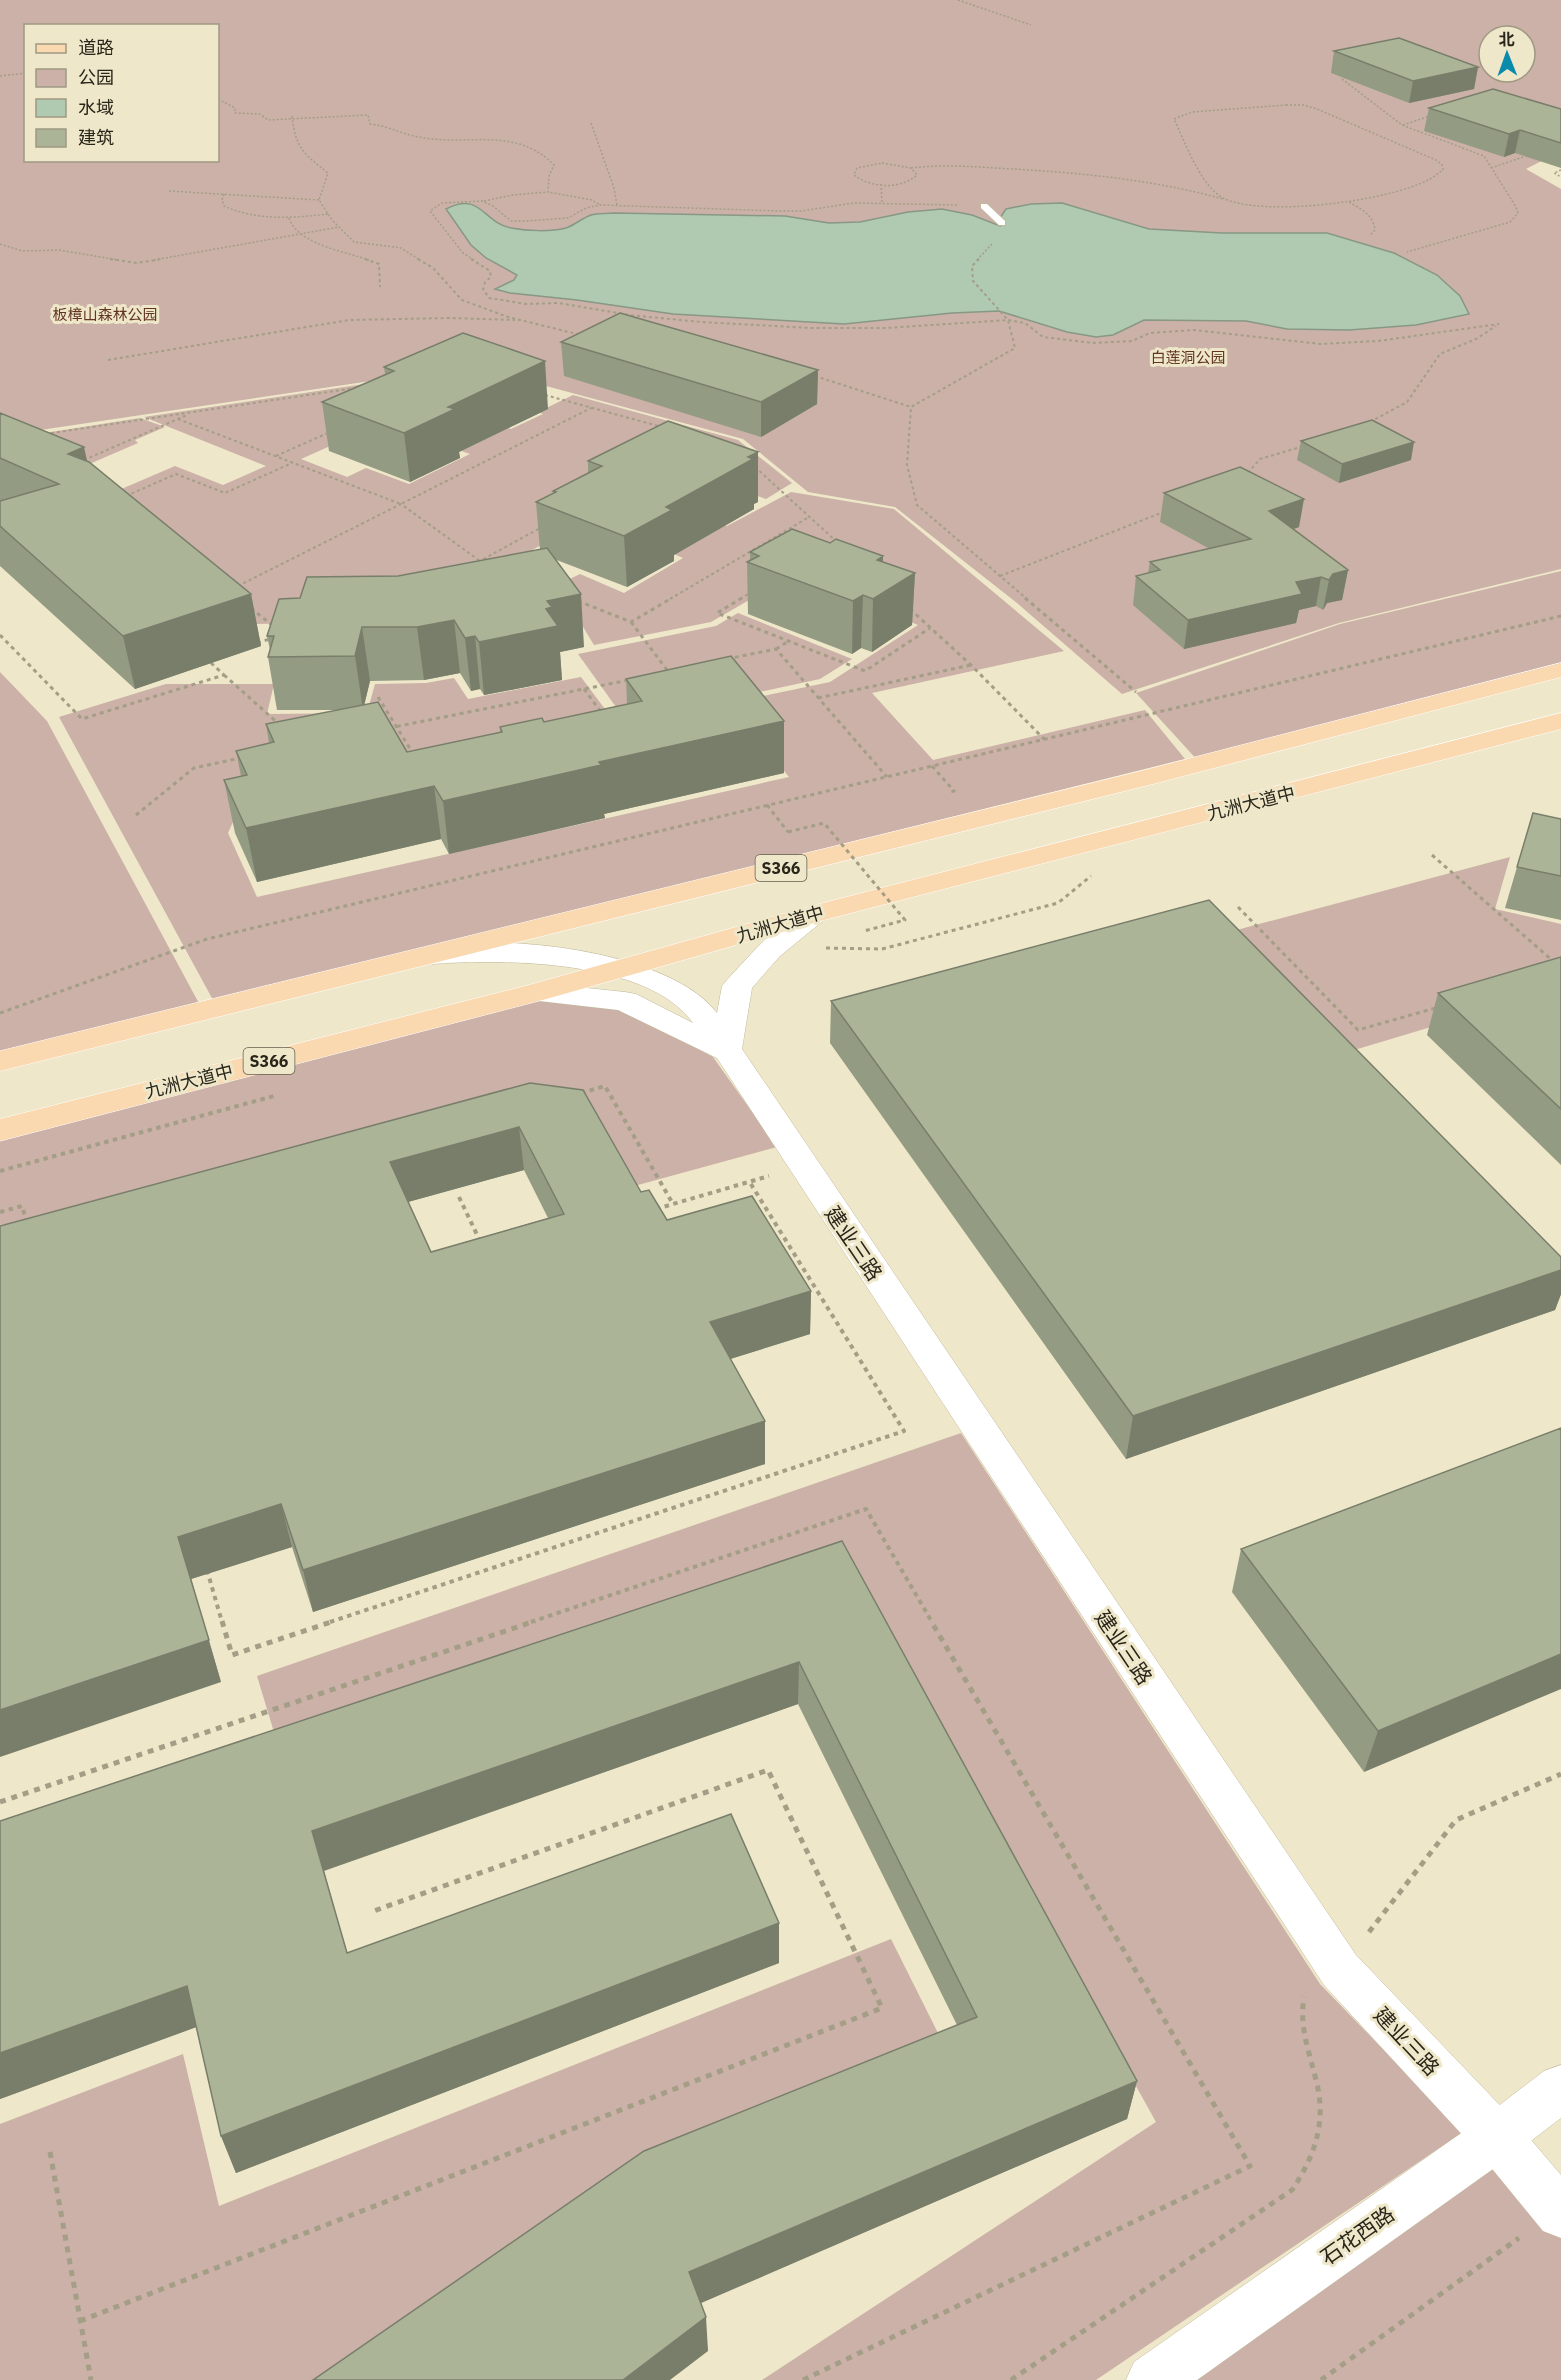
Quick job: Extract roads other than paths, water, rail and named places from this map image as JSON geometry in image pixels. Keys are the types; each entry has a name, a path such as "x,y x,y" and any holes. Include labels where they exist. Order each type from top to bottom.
{"main road":[{"name":"S366","path":"0,1061 1148,777 1561,670"},
{"name":"九洲大道中","path":"0,1130 539,992 814,914 1561,721"}],"street":[{"path":"726,1052 737,986 770,950 814,914"},
{"path":"425,956 468,952 517,952 556,956 619,970 670,988 694,1004 726,1052"},
{"name":"建业三路","path":"539,992 625,1001 726,1052 1340,1970 1497,2137 1560,2212"},
{"name":"石花西路","path":"1152,2380 1497,2137 1561,2088"}],"lane":[{"path":"984,206 1002,223"}],"water":[{"path":"1062,203 1149,229 1222,233 1327,233 1394,253 1437,275 1460,296 1469,314 1416,325 1349,330 1287,329 1246,321 1144,320 1113,335 1096,337 1067,332 999,311 952,313 844,324 673,314 510,293 495,289 514,280 517,275 486,258 471,245 446,209 458,204 467,204 481,210 501,225 539,231 566,228 594,214 785,216 829,223 860,222 908,212 942,209 972,215 1000,226 1000,218 1006,209 1031,204"}],"park label":[{"name":"板樟山森林公园","path":"105,314"},
{"name":"白莲洞公园","path":"1188,357"}]}
